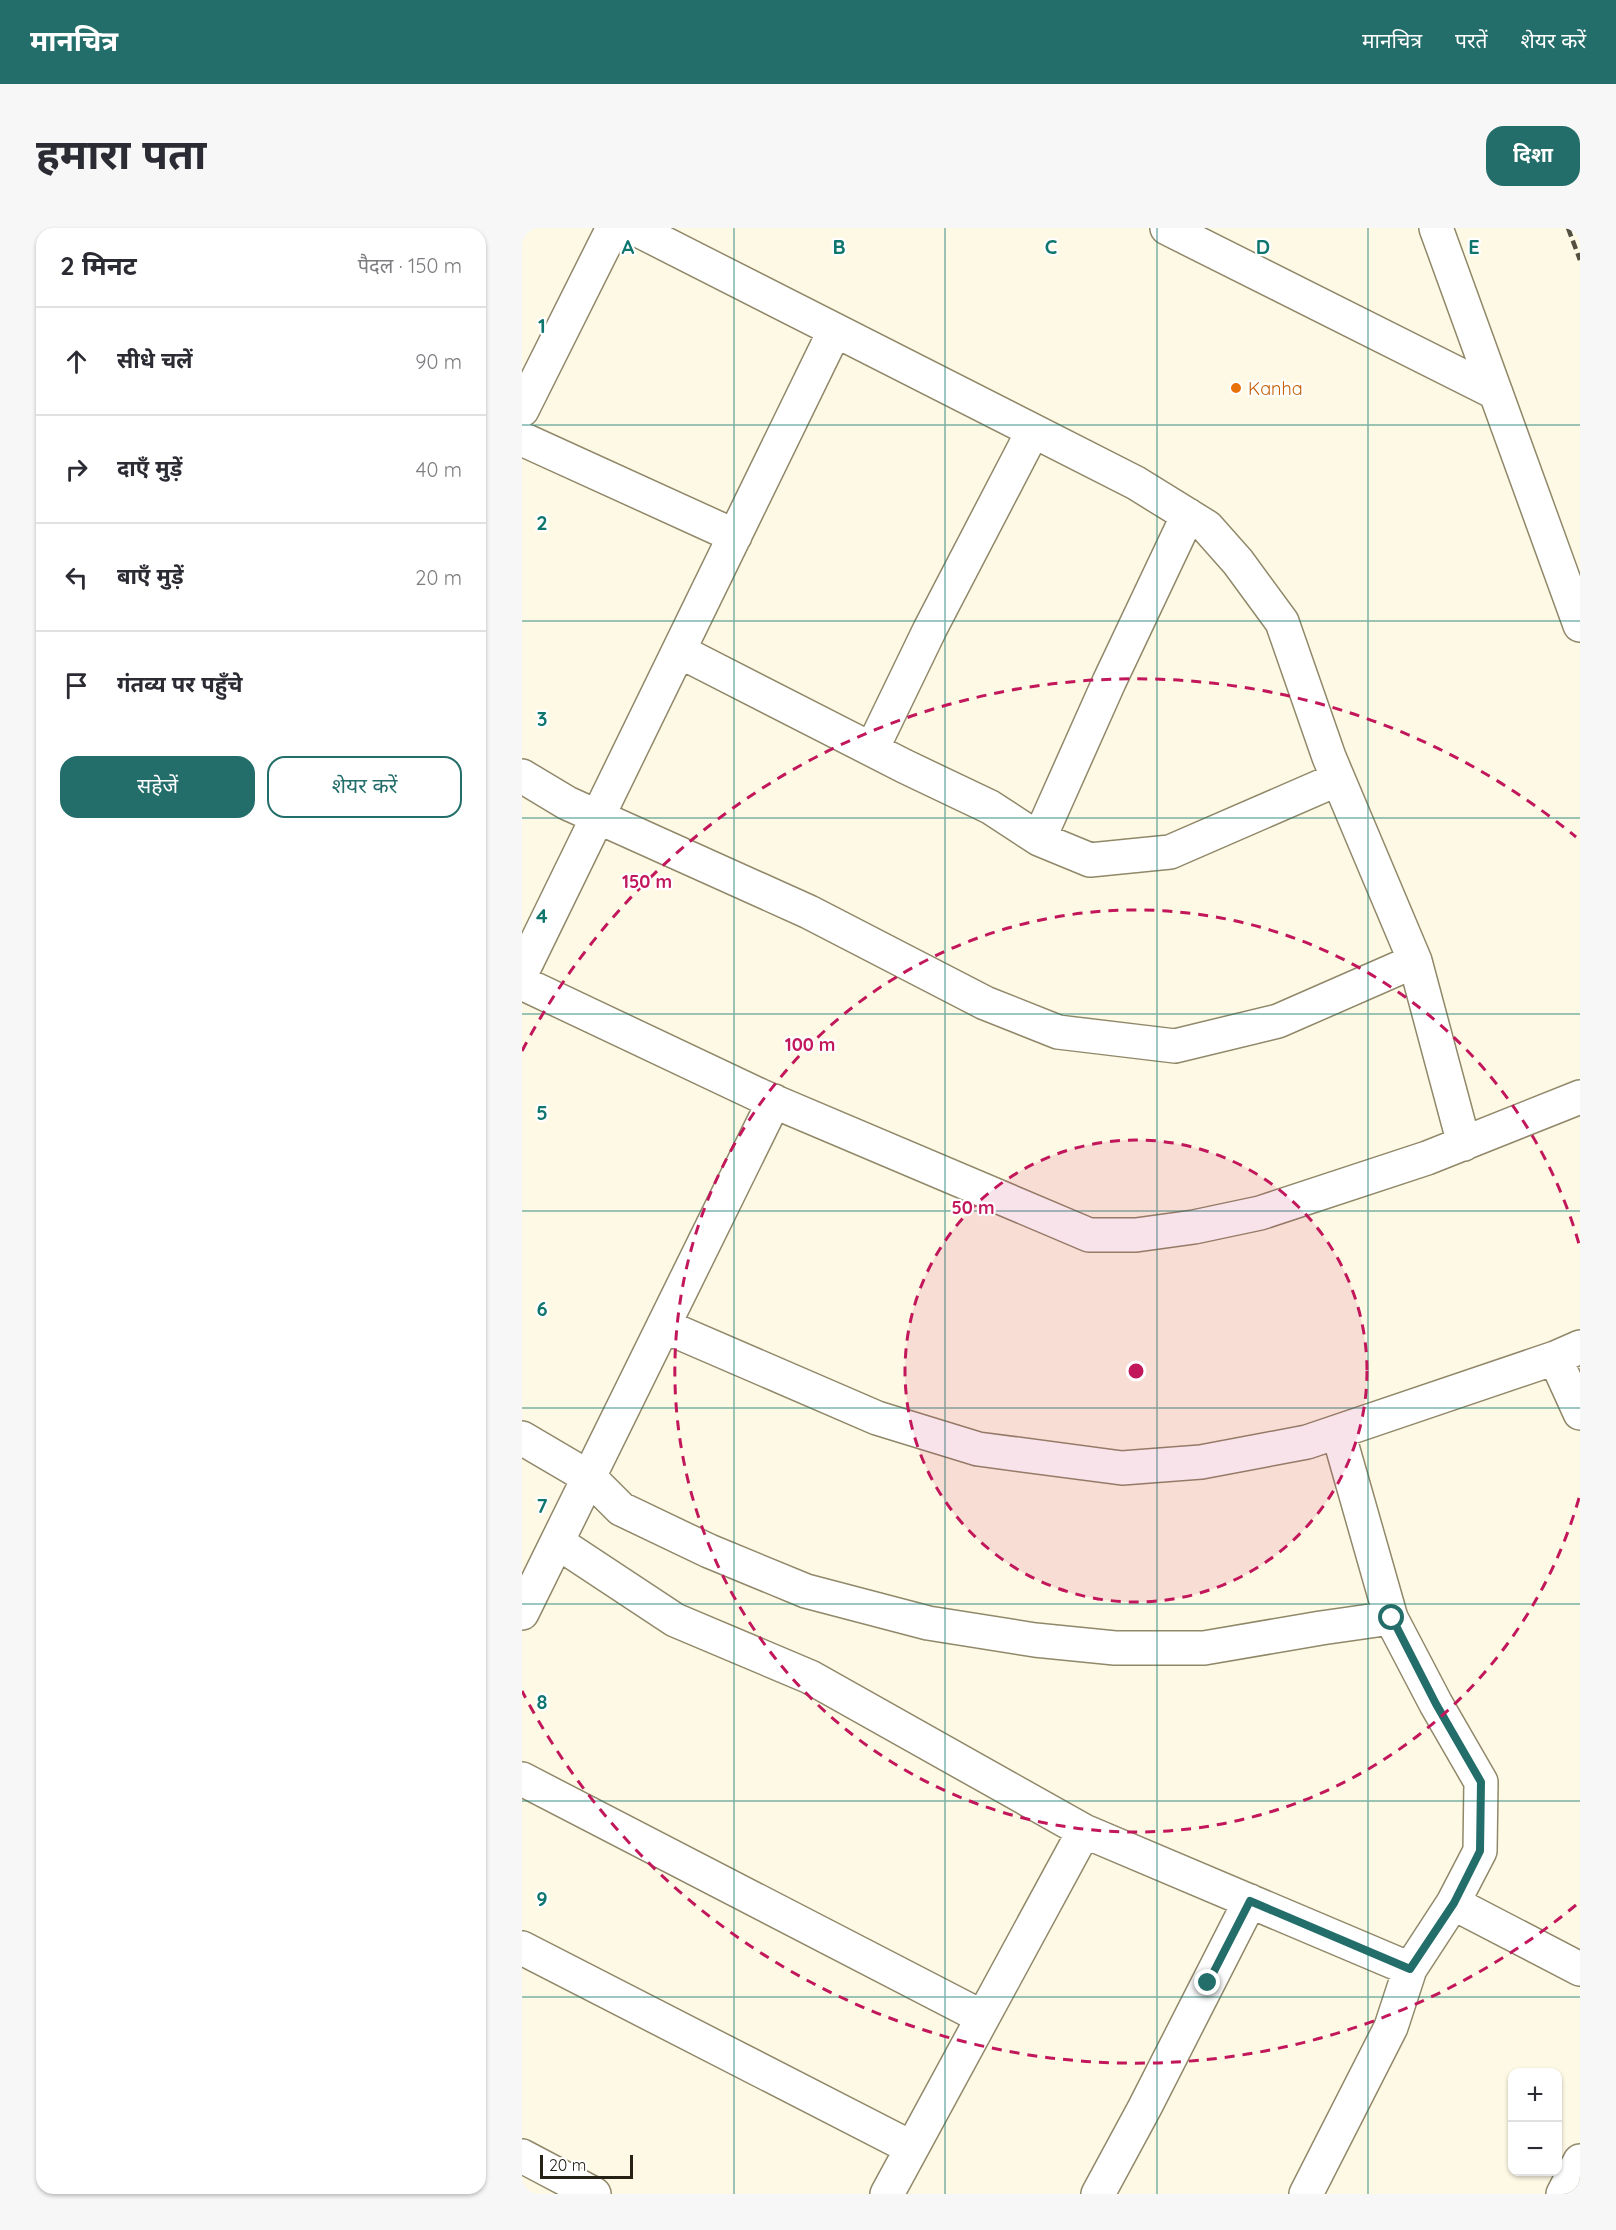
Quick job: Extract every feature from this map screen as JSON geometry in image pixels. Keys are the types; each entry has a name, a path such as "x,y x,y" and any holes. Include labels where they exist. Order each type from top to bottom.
{"street":[{"path":"522,410 613,228"},
{"path":"634,228 1136,483 1207,527 1238,562 1282,622 1338,779 1415,961 1464,1144"},
{"path":"1167,228 1496,393"},
{"path":"1436,228 1580,625"},
{"path":"522,972 835,330"},
{"path":"872,749 930,630 1033,431"},
{"path":"522,439 735,536"},
{"path":"1039,839 1188,515"},
{"path":"679,651 990,807 1039,839 1090,860 1170,852 1338,779"},
{"path":"522,776 567,803 809,912 985,1003 1058,1032 1174,1046 1278,1021 1415,961"},
{"path":"522,983 774,1101 1089,1235 1136,1235 1194,1227 1260,1213 1427,1158 1580,1097"},
{"path":"522,1613 774,1101"},
{"path":"664,1326 877,1418 978,1449 1122,1468 1201,1462 1307,1442 1568,1353 1580,1413"},
{"path":"1306,2194 1391,2027 1410,1969 1454,1903 1480,1851 1481,1782 1436,1704 1392,1618 1338,1432"},
{"path":"522,1438 590,1478 621,1509 709,1551 806,1592 928,1623 1035,1640 1115,1647 1204,1648 1392,1618"},
{"path":"557,1542 675,1620 810,1677 1084,1831 1410,1969"},
{"path":"522,1779 982,2017"},
{"path":"887,2194 1084,1831"},
{"path":"1098,2194 1250,1901"},
{"path":"1454,1903 1580,1969"},
{"path":"522,1948 912,2148"},
{"path":"522,2156 594,2194"},
{"path":"1563,2194 1580,2161"}],"railway":[{"path":"1568,228 1580,260"}],"place":[{"name":"Kanha","path":"1236,388"}],"route":[{"path":"1208,1983 1250,1901 1410,1969 1454,1903 1480,1851 1481,1782 1436,1704 1392,1618"}]}
